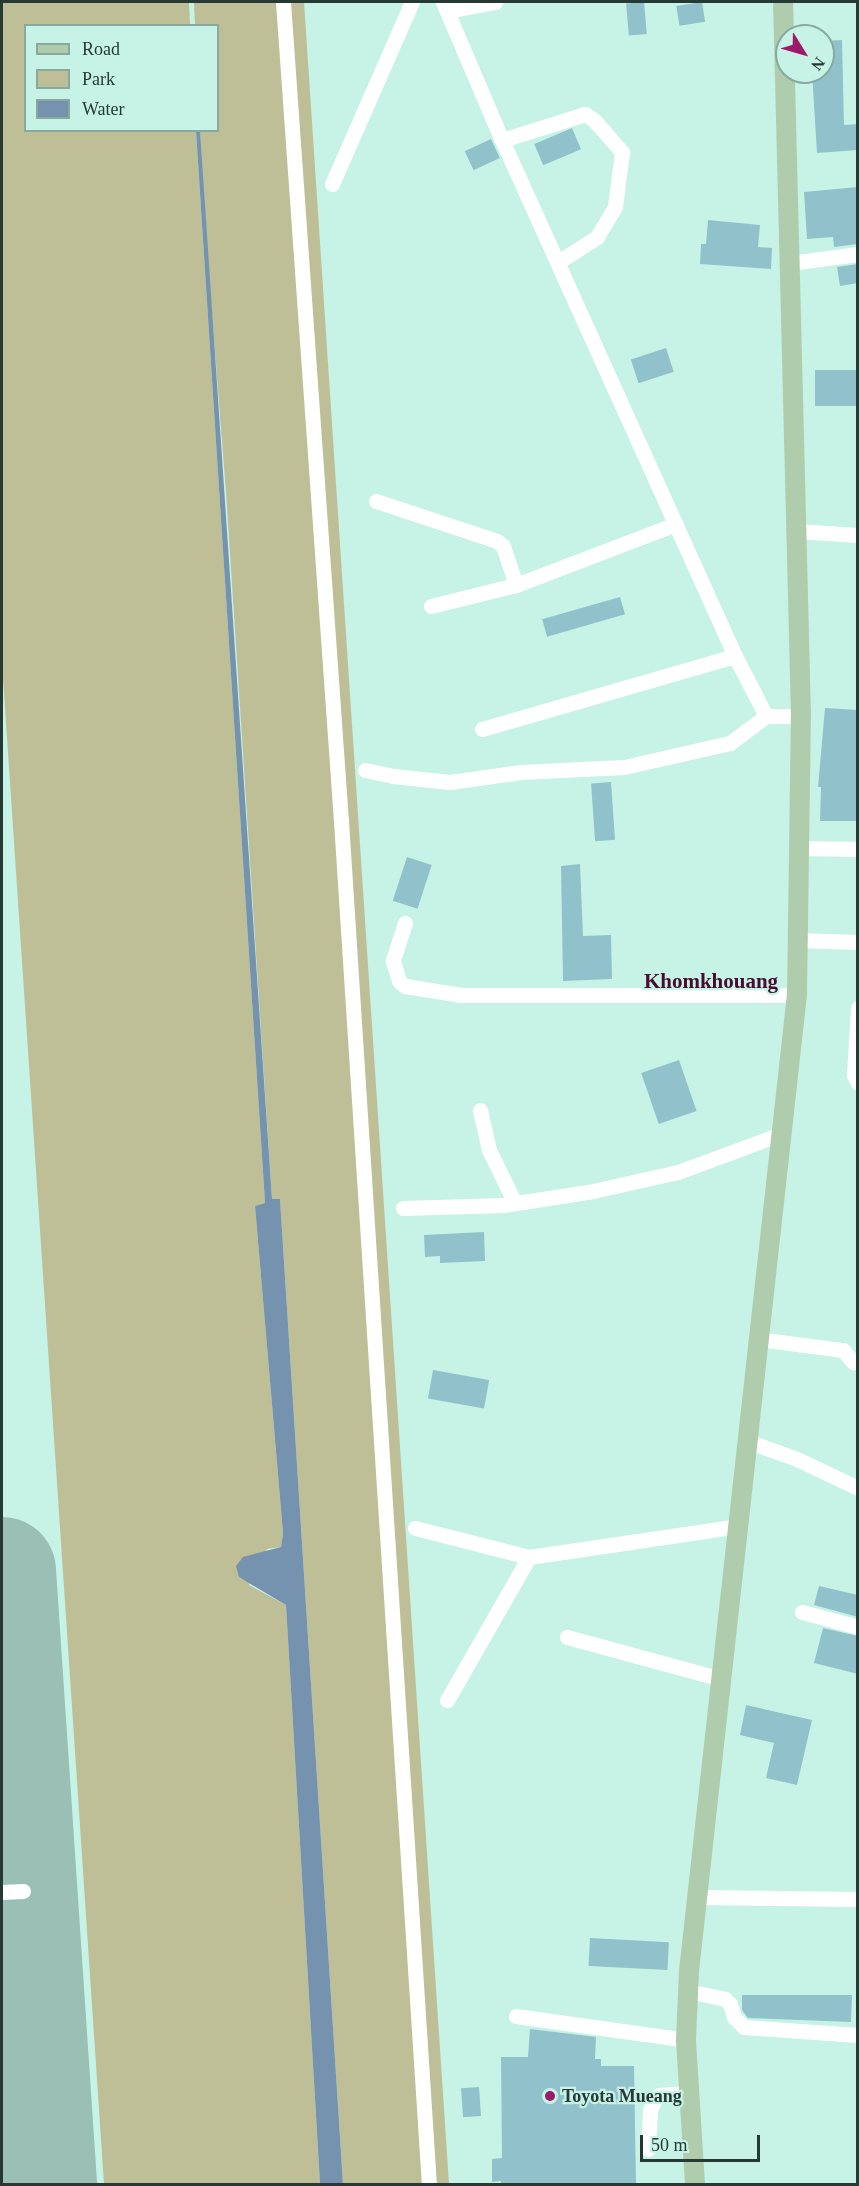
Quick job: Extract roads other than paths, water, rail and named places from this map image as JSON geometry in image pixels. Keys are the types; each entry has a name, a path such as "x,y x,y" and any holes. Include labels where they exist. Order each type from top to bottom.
{"main road":[{"path":"695,2184 686,2040 688,1991 797,995 801,716 783,2"}],"street":[{"path":"283,2 341,821 429,2184"},
{"path":"332,184 412,2"},
{"path":"495,2 445,6 502,140 735,656 766,716"},
{"path":"502,140 585,114 594,120 622,152 615,207 597,237 558,262"},
{"path":"790,263 858,254"},
{"path":"376,501 497,541 503,546 516,585"},
{"path":"431,606 516,585 676,524"},
{"path":"796,531 858,535"},
{"path":"482,729 735,656"},
{"path":"365,770 393,777 450,782 521,772 624,767 730,742 766,716 801,716"},
{"path":"800,848 858,849"},
{"path":"405,923 393,961 399,981 405,986 461,995 797,995"},
{"path":"798,940 858,942"},
{"path":"858,1008 854,1075 858,1083"},
{"path":"480,1110 489,1150 515,1203"},
{"path":"403,1208 515,1203 593,1191 678,1172 781,1134"},
{"path":"758,1339 843,1350 850,1355 853,1362"},
{"path":"747,1442 797,1459 858,1488"},
{"path":"415,1528 529,1557 739,1526"},
{"path":"447,1700 529,1557"},
{"path":"802,1612 858,1628"},
{"path":"567,1637 722,1679"},
{"path":"2,1892 23,1891"},
{"path":"697,1897 858,1899"},
{"path":"688,1991 725,1999 730,2004 734,2017 744,2027 858,2035"},
{"path":"516,2016 686,2040"},
{"path":"648,2149 650,2110 653,2103 659,2096 689,2093"}],"water":[{"path":"196,132 200,132 272,1199 280,1199 343,2184 320,2184 286,1605 239,1577 236,1566 243,1557 281,1547 283,1533 255,1206 265,1203"}],"place":[{"name":"Toyota Mueang","path":"550,2096"}],"district":[{"name":"Khomkhouang","path":"711,981"}]}
